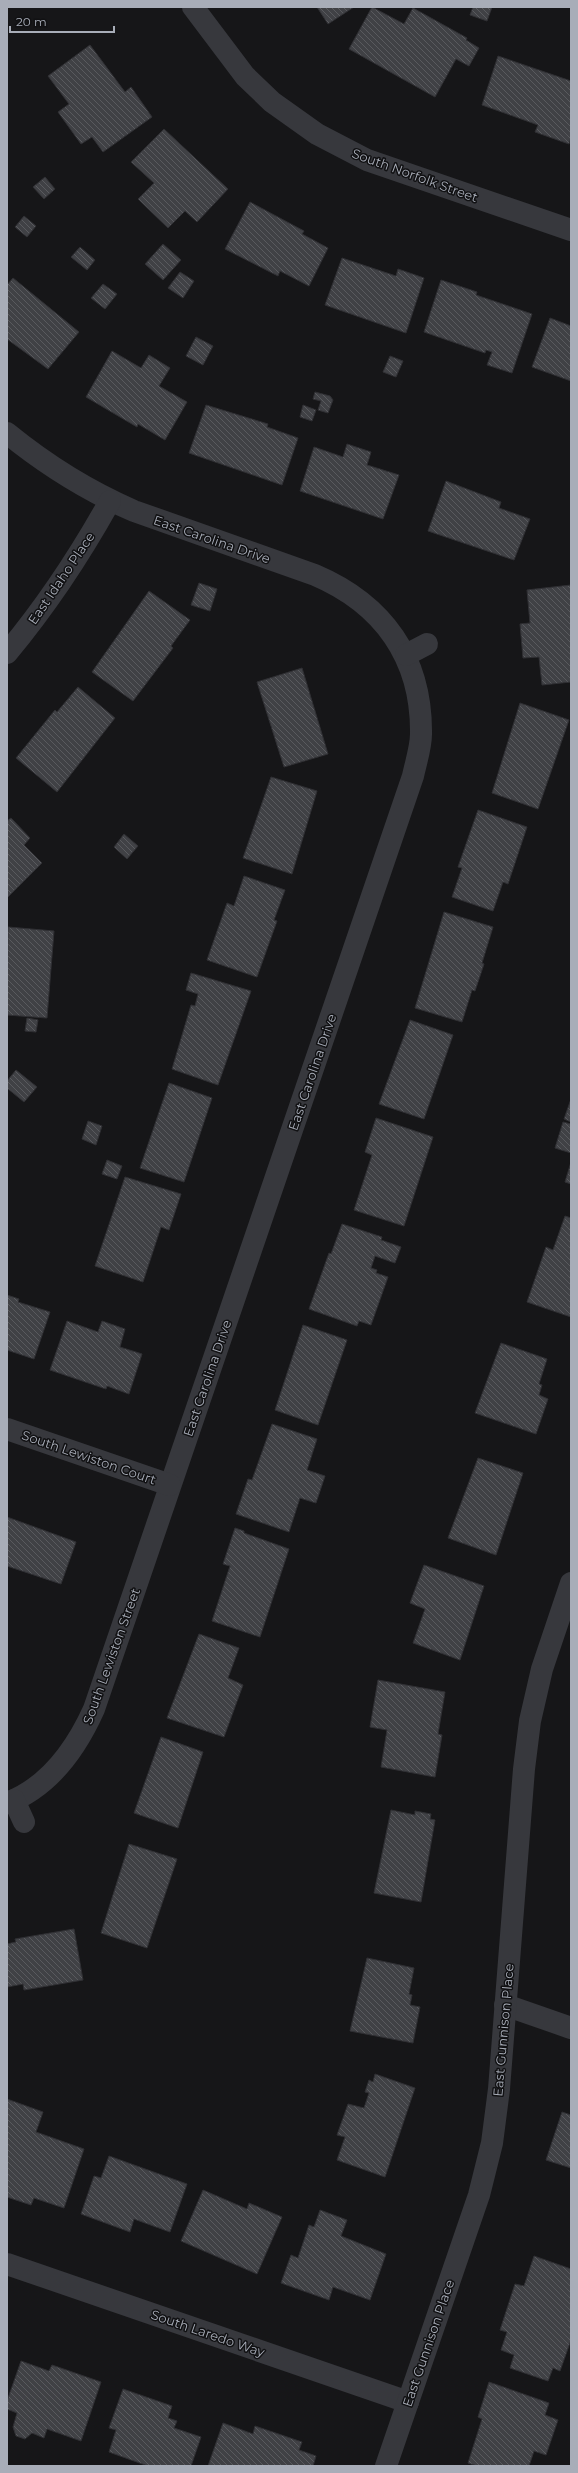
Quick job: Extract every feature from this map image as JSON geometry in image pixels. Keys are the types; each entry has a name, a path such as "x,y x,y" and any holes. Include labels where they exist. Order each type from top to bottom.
{"street":[{"name":"South Norfolk Street","path":"193,7 245,76 272,102 317,134 367,160 571,230"},
{"name":"East Carolina Drive","path":"7,432 55,468 134,512 338,585 359,598 383,621 406,655 419,694 421,735 413,776 170,1485"},
{"name":"East Idaho Place","path":"7,653 42,610 84,547 110,500"},
{"path":"406,655 427,644"},
{"name":"South Lewiston Court","path":"7,1429 170,1485"},
{"name":"South Lewiston Street","path":"24,1822 10,1802 48,1777 70,1753 83,1732 94,1709 170,1485"},
{"name":"East Gunnison Place","path":"386,2466 479,2195 492,2143 497,2104 524,1769 530,1722 542,1669 571,1584"},
{"path":"505,2005 571,2028"},
{"name":"South Laredo Way","path":"7,2264 408,2402"}],"building":[{"path":"317,7 354,7 328,24"},
{"path":"372,7 404,24 413,8 467,38 466,40 479,48 469,66 456,59 435,97 349,49"},
{"path":"473,7 492,7 487,21 470,15"},
{"path":"90,45 125,92 131,87 152,117 103,152 92,137 81,144 58,112 69,104 48,76"},
{"path":"498,56 571,81 571,137 569,144 535,132 538,125 482,105"},
{"path":"164,129 228,189 197,222 185,211 168,228 138,199 154,183 131,162"},
{"path":"45,177 55,189 44,199 33,187"},
{"path":"250,202 304,231 302,234 328,248 309,286 280,271 278,276 225,249"},
{"path":"24,216 36,226 27,237 15,227"},
{"path":"163,244 181,260 163,280 145,264"},
{"path":"80,247 95,260 87,270 71,257"},
{"path":"342,258 396,276 398,269 424,278 406,333 325,305"},
{"path":"180,272 194,281 183,298 168,288"},
{"path":"13,278 79,332 48,369 7,339 7,285"},
{"path":"441,280 477,292 476,295 532,314 512,373 487,365 492,352 486,350 485,353 424,332"},
{"path":"103,284 117,294 105,309 91,298"},
{"path":"550,318 571,326 571,381 532,367"},
{"path":"196,337 213,346 203,365 186,356"},
{"path":"112,351 141,368 149,355 170,368 159,386 187,402 165,440 138,424 137,427 86,397"},
{"path":"390,356 403,361 396,377 383,372"},
{"path":"315,392 330,396 333,400 328,413 318,410 321,401 313,399"},
{"path":"206,405 268,424 267,427 298,438 282,485 189,453"},
{"path":"303,405 316,410 312,421 300,417"},
{"path":"347,444 371,452 367,465 399,475 383,519 300,491 314,447 343,457"},
{"path":"446,481 501,502 499,508 530,519 514,560 428,531"},
{"path":"199,583 217,589 210,611 191,605"},
{"path":"571,585 571,682 542,685 539,657 523,658 520,624 530,623 527,590"},
{"path":"149,591 190,620 171,646 173,648 133,701 92,672"},
{"path":"302,668 328,754 284,767 257,682"},
{"path":"78,687 115,718 57,792 16,758 55,710 57,712"},
{"path":"520,703 569,720 538,809 492,793"},
{"path":"271,777 317,791 292,874 243,858"},
{"path":"478,810 527,827 508,884 503,882 493,911 452,897 462,868 458,867"},
{"path":"11,818 30,838 24,845 42,863 7,898 7,821"},
{"path":"124,834 138,846 127,859 114,847"},
{"path":"244,876 285,890 274,920 277,921 257,977 207,960 227,903 234,906"},
{"path":"444,912 493,927 482,963 484,964 475,991 472,990 462,1022 415,1008"},
{"path":"8,927 54,931 47,1018 7,1015"},
{"path":"191,973 251,991 218,1085 172,1069 191,1005 195,1006 198,994 186,990"},
{"path":"27,1018 38,1020 36,1032 25,1031"},
{"path":"410,1020 453,1035 424,1119 379,1104"},
{"path":"16,1070 37,1087 24,1102 7,1088 7,1081"},
{"path":"169,1083 212,1098 184,1182 140,1168"},
{"path":"571,1099 571,1122 564,1119"},
{"path":"376,1118 433,1137 404,1226 354,1210 372,1155 365,1152"},
{"path":"88,1121 102,1126 96,1145 82,1139"},
{"path":"563,1122 571,1124 571,1153 555,1148"},
{"path":"107,1160 122,1166 117,1179 102,1174"},
{"path":"571,1162 571,1184 565,1182"},
{"path":"125,1177 181,1194 169,1230 161,1227 143,1282 95,1266"},
{"path":"565,1216 571,1218 571,1317 527,1302 546,1247 553,1250"},
{"path":"342,1224 382,1237 381,1240 401,1247 395,1263 375,1256 371,1268 377,1270 376,1273 388,1277 371,1325 359,1321 357,1326 309,1309 329,1253 331,1254"},
{"path":"7,1295 19,1299 18,1302 50,1312 34,1359 7,1350"},
{"path":"67,1321 98,1332 102,1321 125,1329 120,1347 142,1354 129,1394 107,1386 106,1389 50,1370"},
{"path":"303,1325 347,1340 318,1425 275,1410"},
{"path":"501,1343 547,1359 539,1384 542,1385 539,1395 548,1399 536,1434 475,1413"},
{"path":"272,1424 317,1439 307,1470 325,1476 316,1503 300,1498 289,1532 236,1514 248,1479 252,1480"},
{"path":"478,1458 523,1473 496,1555 448,1538"},
{"path":"7,1517 76,1542 61,1584 7,1566"},
{"path":"235,1528 244,1531 244,1533 289,1549 260,1637 212,1621 230,1566 223,1564"},
{"path":"424,1565 484,1586 460,1660 413,1643 425,1609 410,1603"},
{"path":"199,1634 239,1648 228,1678 243,1685 224,1737 167,1718"},
{"path":"378,1680 445,1692 438,1734 442,1735 435,1777 381,1767 387,1730 370,1727"},
{"path":"161,1737 203,1752 178,1828 134,1813"},
{"path":"391,1810 415,1815 415,1811 431,1814 430,1819 435,1820 421,1902 374,1893"},
{"path":"129,1844 177,1859 147,1948 101,1933"},
{"path":"74,1929 83,1980 24,1990 23,1984 7,1987 7,1944 16,1942 15,1939"},
{"path":"367,1958 414,1968 409,1994 412,1995 410,2005 420,2007 413,2043 350,2031"},
{"path":"375,2074 415,2088 385,2177 337,2160 345,2137 337,2135 348,2104 364,2108 369,2093 365,2092 369,2080 373,2082"},
{"path":"7,2099 43,2112 36,2132 84,2149 64,2208 34,2198 31,2205 7,2197"},
{"path":"562,2112 571,2115 571,2168 546,2160"},
{"path":"109,2156 187,2184 170,2232 134,2219 130,2232 81,2214 94,2176 101,2178"},
{"path":"203,2190 247,2209 249,2203 282,2217 257,2274 181,2241"},
{"path":"320,2210 347,2220 341,2236 386,2254 370,2300 333,2287 329,2300 281,2283 291,2255 298,2258 309,2225 314,2227"},
{"path":"534,2256 571,2269 571,2340 560,2371 553,2368 548,2381 510,2368 514,2355 501,2350 507,2332 500,2330 515,2284 524,2286"},
{"path":"21,2361 49,2371 52,2365 101,2382 81,2441 47,2429 44,2438 32,2433 25,2439 16,2436 13,2427 17,2413 7,2409 7,2401"},
{"path":"489,2382 549,2403 545,2415 558,2420 546,2455 534,2451 529,2466 477,2466 468,2463 482,2419 478,2417"},
{"path":"123,2389 172,2406 168,2418 177,2421 174,2428 201,2437 191,2466 148,2466 109,2452 116,2430 109,2428"},
{"path":"223,2423 253,2434 255,2426 302,2442 299,2450 316,2456 313,2466 208,2466"}]}
